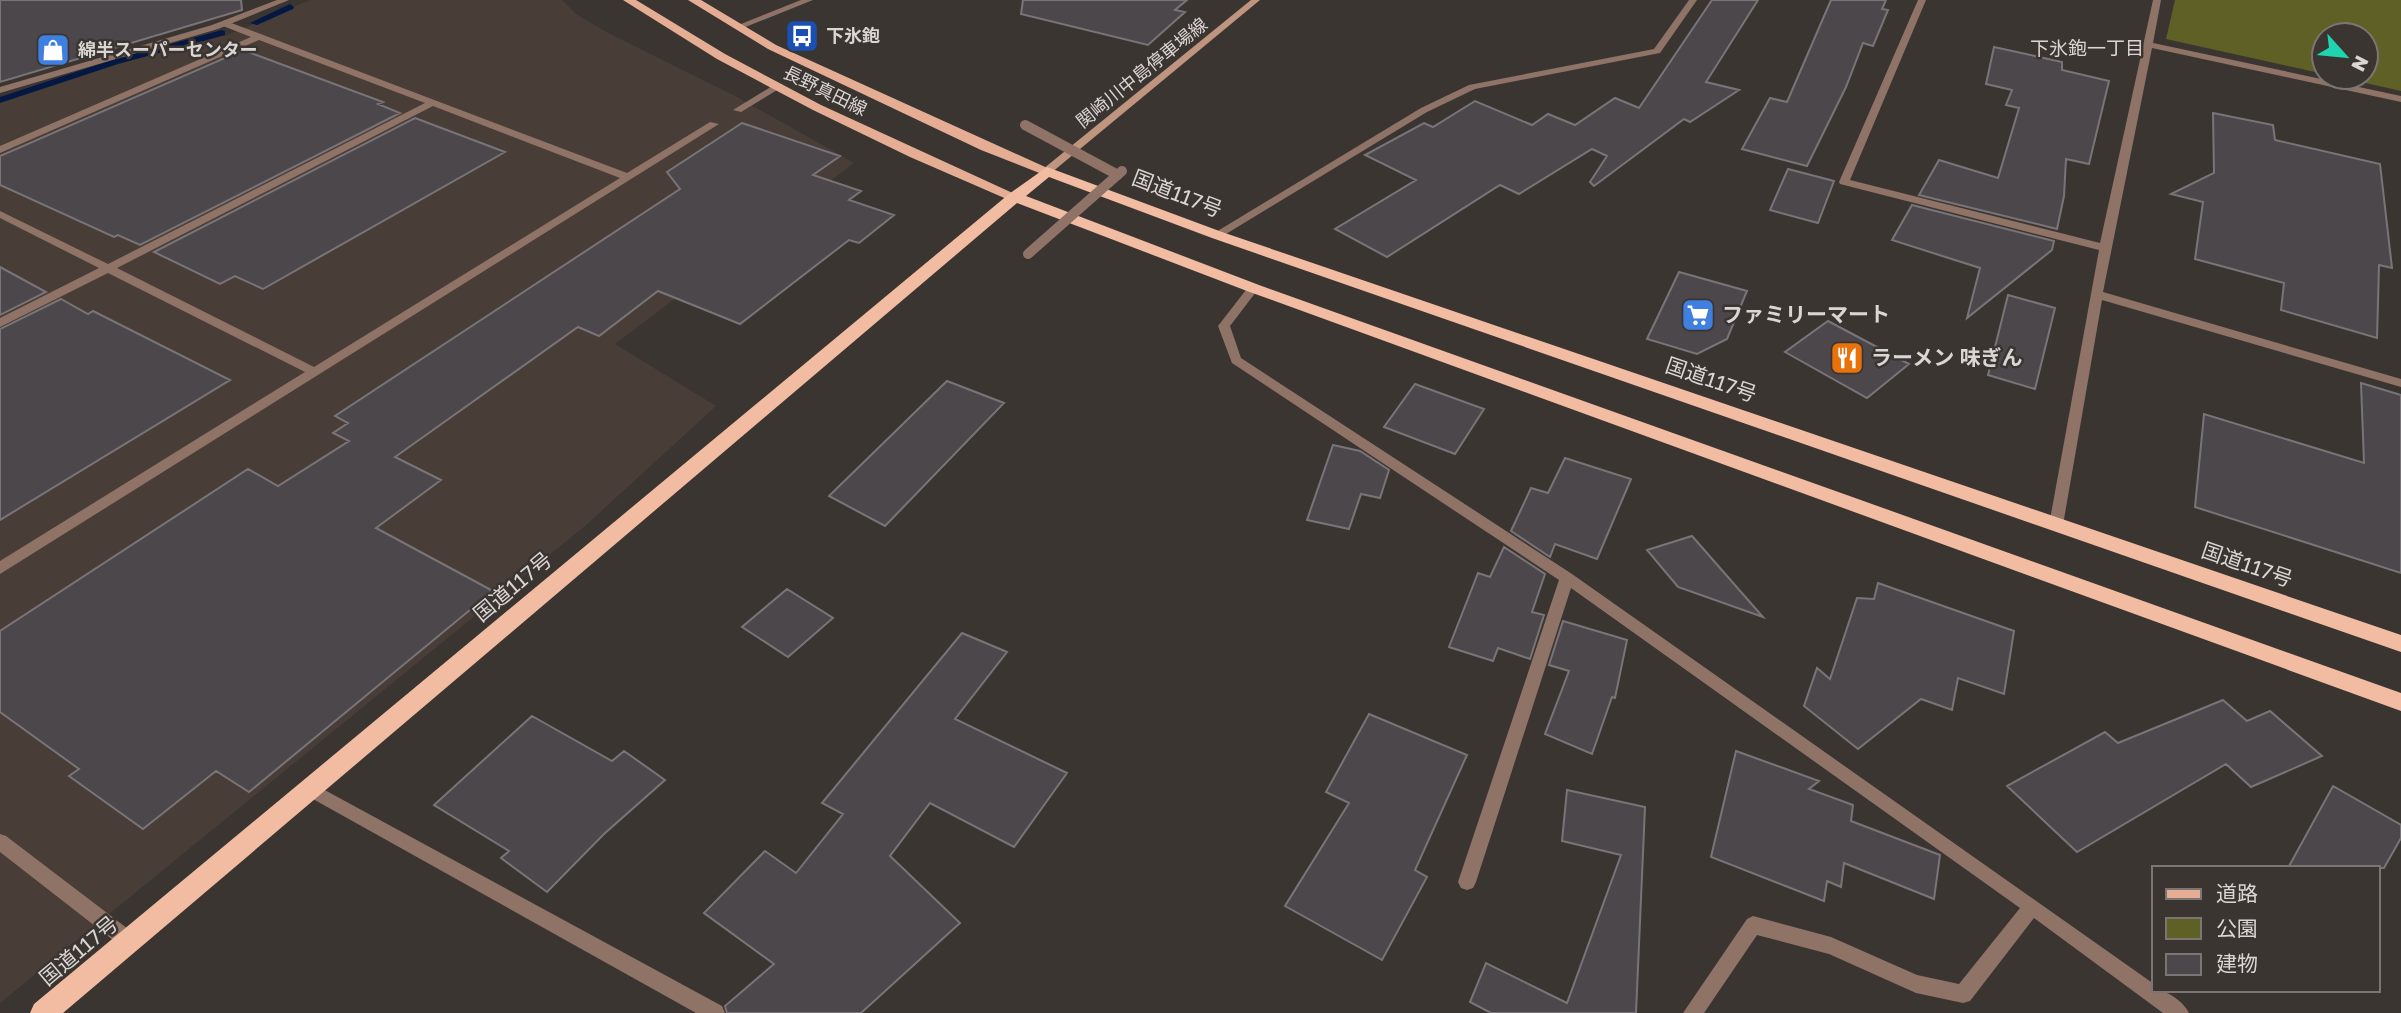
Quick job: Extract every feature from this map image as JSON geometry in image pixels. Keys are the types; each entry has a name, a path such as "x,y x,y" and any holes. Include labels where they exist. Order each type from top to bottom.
{"highway":[{"name":"国道117号","path":"43,1013 1048,171 1217,236 2401,645"},
{"path":"1014,197 1253,288 2401,702"}],"main road":[{"name":"長野真田線","path":"628,0 777,88 947,170 1014,197"},
{"name":"長野真田線","path":"693,0 772,47 986,148 1048,171"},
{"name":"関崎川中島停車場線","path":"1048,171 1256,0"}],"street":[{"path":"0,90 226,24 285,0"},
{"path":"740,26 809,0"},
{"path":"1217,236 1424,110 1472,87 1657,51 1693,0"},
{"path":"1922,0 1844,183 2105,248"},
{"path":"2056,525 2099,295 2105,248 2150,45 2157,0"},
{"path":"226,24 628,177"},
{"path":"0,150 258,37"},
{"path":"2150,45 2401,99"},
{"path":"738,110 777,88"},
{"path":"0,323 432,103"},
{"path":"0,568 714,124"},
{"path":"1025,125 1120,173 1028,254"},
{"path":"0,214 314,372"},
{"path":"1253,288 1224,326 1236,360 1567,578 2032,905 2179,1013"},
{"path":"2099,295 2401,383"},
{"path":"1466,882 1567,578"},
{"path":"310,789 715,1013"},
{"path":"0,842 130,941"},
{"path":"1693,1013 1753,925 1831,946 1916,984 1963,994 2032,905"}],"shaded area":[{"path":"310,0 562,0 576,14 608,33 737,97 854,163 615,344 716,406 585,526 0,1003 0,102 109,66 227,35"}],"green space":[{"path":"2175,0 2401,0 2401,91 2380,86 2380,21 2310,21 2310,71 2166,39"}],"building":[{"name":"綿半スーパーセンター","path":"0,0 241,0 242,10 0,82"},
{"path":"1023,0 1187,0 1175,10 1185,12 1148,45 1021,14"},
{"path":"1712,0 1758,0 1706,82 1739,90 1690,122 1684,119 1594,186 1590,182 1607,156 1592,149 1519,194 1500,185 1387,257 1335,229 1416,180 1365,155 1424,123 1433,127 1475,101 1532,125 1548,114 1575,125 1615,98 1639,108"},
{"path":"1831,0 1886,0 1882,9 1888,10 1873,46 1863,43 1846,87 1807,166 1742,149 1770,98 1787,102"},
{"path":"1994,47 2062,62 2062,70 2109,81 2089,164 2066,159 2064,196 2057,229 1919,195 1939,160 1998,178 2019,108 2006,105 2012,90 1986,84"},
{"path":"243,50 383,102 378,104 400,113 140,245 118,235 114,237 0,185 0,156"},
{"path":"2213,113 2273,125 2275,140 2380,164 2392,268 2379,265 2377,338 2281,310 2284,283 2195,259 2203,202 2171,194 2214,173"},
{"path":"415,118 505,152 263,289 235,276 220,284 154,252"},
{"path":"742,123 840,156 813,175 861,191 849,200 894,215 859,243 849,240 740,324 658,291 599,336 578,327 395,457 441,480 376,528 493,591 249,792 216,771 143,829 69,776 79,769 0,712 0,631 248,469 278,486 349,441 333,433 348,423 335,416 680,189 667,172"},
{"path":"1788,169 1834,181 1818,223 1770,210"},
{"path":"1912,205 2054,241 2052,250 1967,318 1980,268 1892,240"},
{"path":"0,267 46,292 0,315"},
{"name":"ファミリーマート","path":"1679,272 1747,291 1727,339 1697,354 1647,339"},
{"path":"2008,295 2055,308 2035,389 1988,375"},
{"path":"61,299 88,314 93,311 230,380 0,520 0,329"},
{"name":"ラーメン 味ぎん","path":"1828,321 1909,364 1867,398 1785,352"},
{"path":"947,381 1004,403 885,526 829,496"},
{"path":"2361,383 2401,395 2401,573 2195,507 2204,414 2364,463"},
{"path":"1415,384 1484,409 1455,454 1384,427"},
{"path":"1333,445 1360,451 1389,470 1380,498 1361,494 1349,529 1307,520"},
{"path":"1565,458 1631,479 1597,559 1555,544 1550,557 1511,531 1531,488 1548,493"},
{"path":"1692,536 1763,617 1678,587 1647,550"},
{"path":"1504,547 1545,574 1532,612 1544,615 1530,659 1498,648 1493,661 1449,647 1478,573 1490,577"},
{"path":"1878,583 2014,631 2004,694 1958,678 1952,710 1921,699 1858,749 1804,706 1817,668 1830,679 1857,598 1874,599"},
{"path":"787,589 833,618 788,657 742,627"},
{"path":"1563,621 1627,640 1615,698 1612,697 1592,754 1545,734 1569,671 1549,665"},
{"path":"962,633 1007,652 955,719 1067,773 1014,847 930,803 890,856 960,923 861,1013 727,1013 725,1006 774,964 704,913 765,851 796,873 843,814 822,803"},
{"path":"2223,700 2247,721 2270,711 2322,756 2251,787 2226,764 2077,852 2007,786 2105,732 2118,743"},
{"path":"1369,714 1467,755 1415,870 1427,877 1382,960 1285,906 1349,803 1326,792"},
{"path":"532,716 612,761 624,751 665,780 604,834 547,892 501,858 509,851 434,805"},
{"path":"1736,751 1819,781 1809,789 1853,805 1851,821 1940,855 1934,899 1844,863 1841,887 1827,881 1824,901 1711,857"},
{"path":"2333,786 2401,825 2401,838 2384,868 2289,866"},
{"path":"1567,790 1645,807 1636,1013 1491,1013 1470,1002 1486,963 1567,1003 1621,855 1562,841"}],"waterway":[{"path":"254,23 290,7"},
{"path":"0,100 115,62 222,33"}],"place":[{"name":"下氷鉋","path":"802,36"},
{"name":"綿半スーパーセンター","path":"53,50"},
{"name":"ファミリーマート","path":"1698,315"},
{"name":"ラーメン 味ぎん","path":"1847,358"}],"district":[{"name":"下氷鉋一丁目","path":"2087,48"}]}
